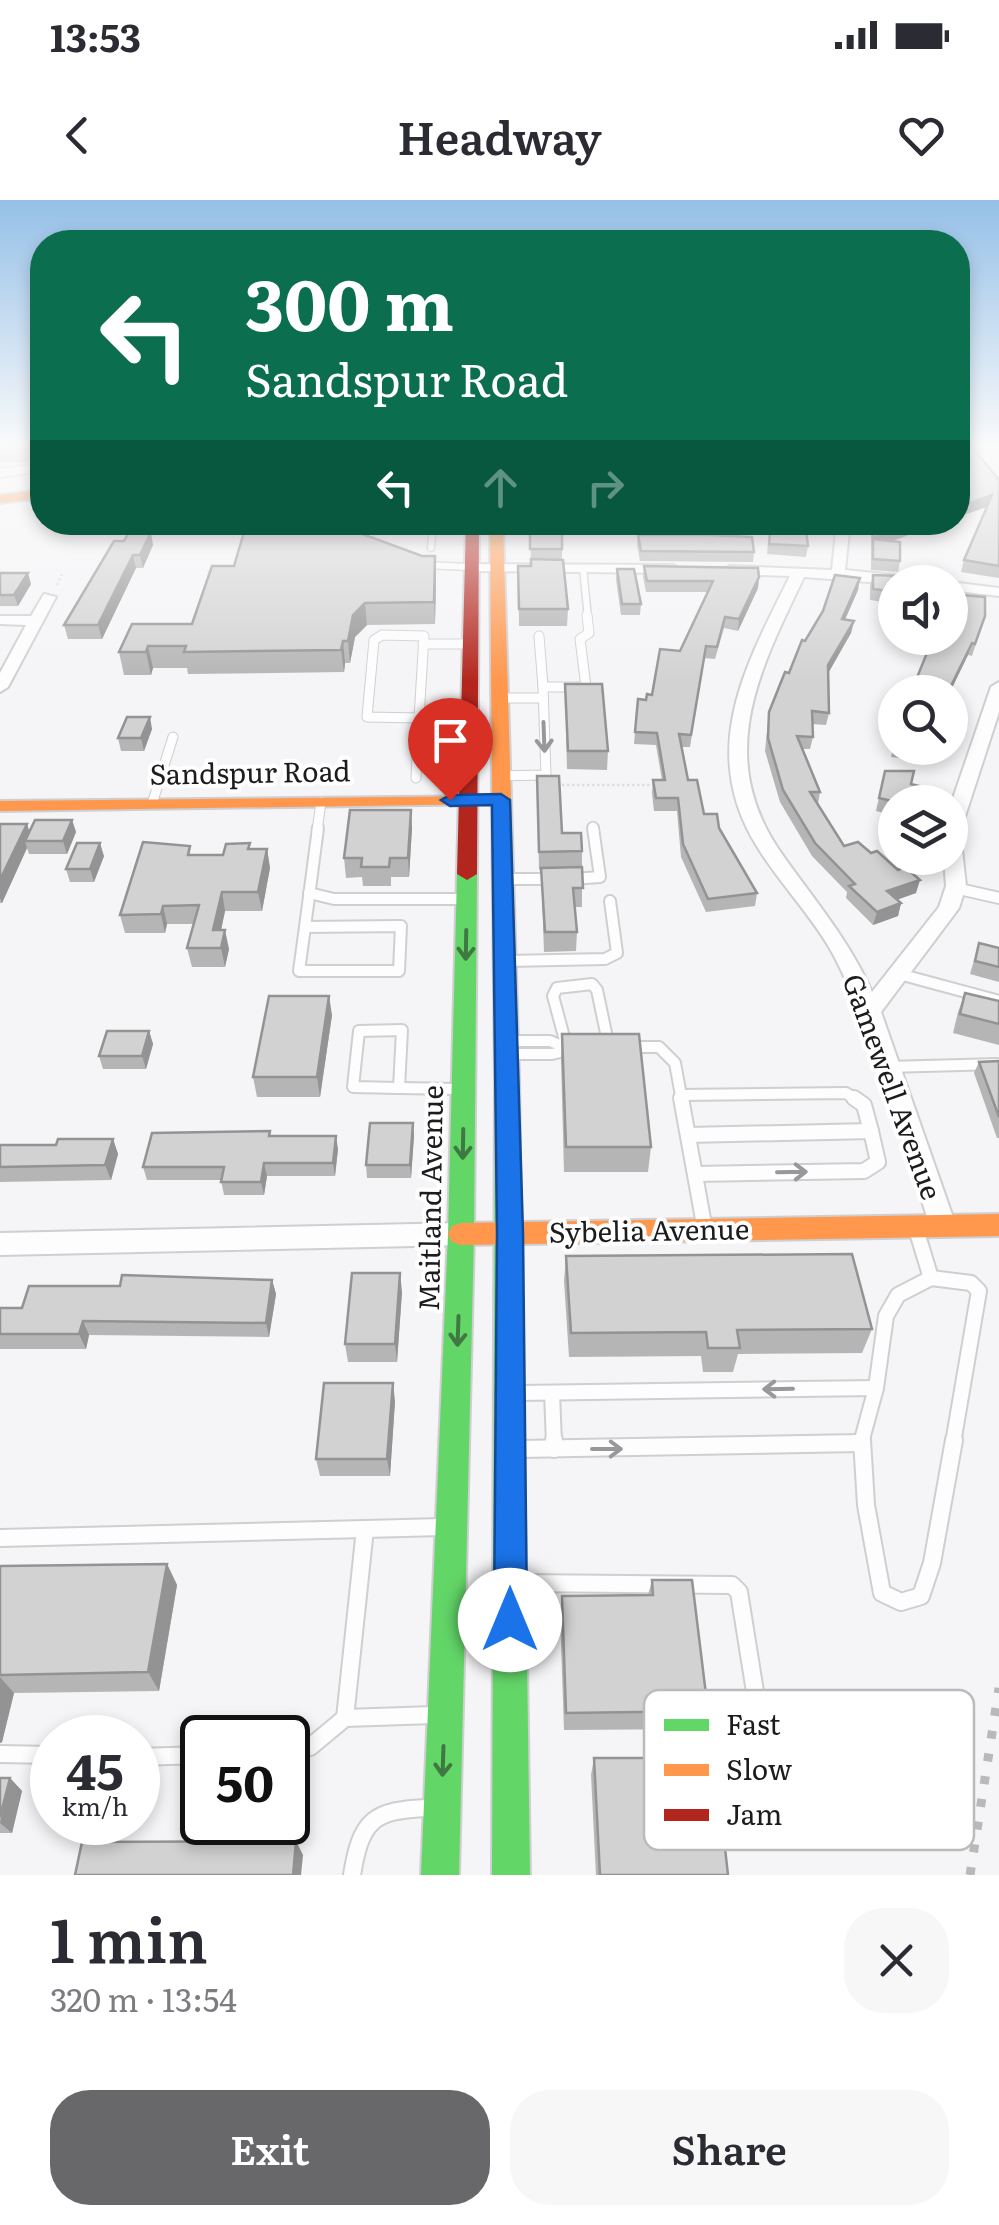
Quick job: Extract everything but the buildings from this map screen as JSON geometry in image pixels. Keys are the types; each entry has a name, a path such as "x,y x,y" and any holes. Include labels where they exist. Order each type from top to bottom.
{"main road":[{"name":"Maitland Avenue","path":"440,1875 461,1234 472,567 484,535"},
{"path":"490,535 497,568 510,1233 511,1875"},
{"name":"Sandspur Road","path":"0,806 468,800 501,788"},
{"name":"Sybelia Avenue","path":"461,1234 999,1225"}],"street":[{"path":"838,574 842,535"},
{"path":"472,567 687,569"},
{"path":"707,569 878,578"},
{"name":"Gamewell Avenue","path":"800,571 746,684 736,730 740,784 758,833 842,953 868,1013 943,1226"},
{"path":"968,588 999,592"},
{"path":"0,687 50,598"},
{"path":"0,620 36,621"},
{"path":"868,1013 950,908 955,888 951,832 999,687"},
{"name":"Sybelia Avenue","path":"0,1244 461,1234"}],"lane":[{"path":"370,535 370,552 380,556"},
{"path":"431,548 432,535"},
{"path":"415,561 472,567"},
{"path":"500,698 586,687 580,638 589,633 583,568"},
{"path":"416,778 418,716 424,636 382,635 374,640 367,717 418,716 469,718"},
{"path":"501,788 546,776 540,636"},
{"path":"423,644 470,644"},
{"path":"152,804 173,737"},
{"path":"305,926 401,926 399,971 299,971 321,802"},
{"path":"503,879 600,877 593,827"},
{"path":"955,888 999,898"},
{"path":"310,893 334,899 466,899"},
{"path":"504,961 605,959 617,953 610,900"},
{"path":"899,974 999,1001"},
{"path":"566,1048 554,996 556,988 566,984 592,984 597,990 609,1047"},
{"path":"399,1088 402,1030 359,1031 353,1087 399,1088 463,1089"},
{"path":"506,1048 552,1054 566,1048 659,1048 675,1063 705,1230"},
{"path":"887,1067 999,1064"},
{"path":"681,1096 846,1093 864,1105 878,1162 864,1171 695,1174"},
{"path":"688,1135 872,1131"},
{"path":"916,1227 932,1278"},
{"path":"932,1278 971,1283 979,1291 979,1298 932,1563 921,1596 904,1603 890,1600 882,1593 866,1505 862,1444 876,1388 886,1316 898,1295 932,1278"},
{"path":"509,1394 876,1388"},
{"path":"552,1393 554,1449"},
{"path":"509,1450 862,1444"},
{"path":"0,1538 451,1527"},
{"path":"345,1718 365,1529"},
{"path":"510,1583 732,1585 738,1592 755,1690"},
{"path":"310,1747 345,1718 445,1714"},
{"path":"0,1754 30,1755"},
{"path":"352,1875 357,1845 371,1819 396,1810 442,1808"}],"path":[{"path":"550,784 657,784"}],"railway":[{"path":"974,1849 999,1688"},
{"path":"970,1875 974,1850"}],"traffic: fast":[{"path":"440,1875 461,1234 467,874"},
{"path":"507,1080 511,1875"}],"traffic: slow":[{"path":"496,535 507,1080"},
{"path":"0,806 487,800"},
{"path":"461,1234 999,1225"}],"traffic: jam":[{"path":"467,874 473,535"}],"route":[{"path":"450,800 501,800 510,1233 510,1620"}]}
